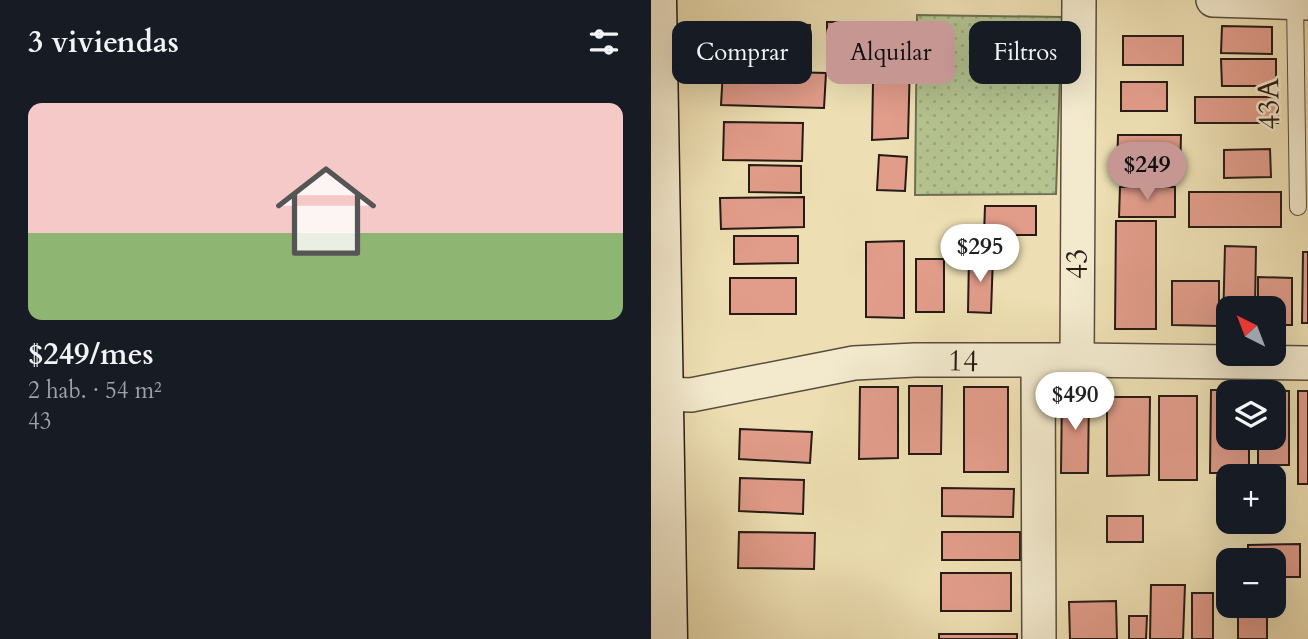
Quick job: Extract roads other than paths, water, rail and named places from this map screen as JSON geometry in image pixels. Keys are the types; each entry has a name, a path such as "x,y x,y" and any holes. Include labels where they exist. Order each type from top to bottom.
{"main road":[{"path":"657,0 668,639"}],"street":[{"name":"43","path":"1077,360 1079,0"},
{"path":"1213,0 1300,2"},
{"name":"14","path":"664,394 691,395 854,363 915,360 1308,363"},
{"path":"1038,362 1039,639"}],"lane":[{"name":"43A","path":"1299,207 1300,2"}]}
